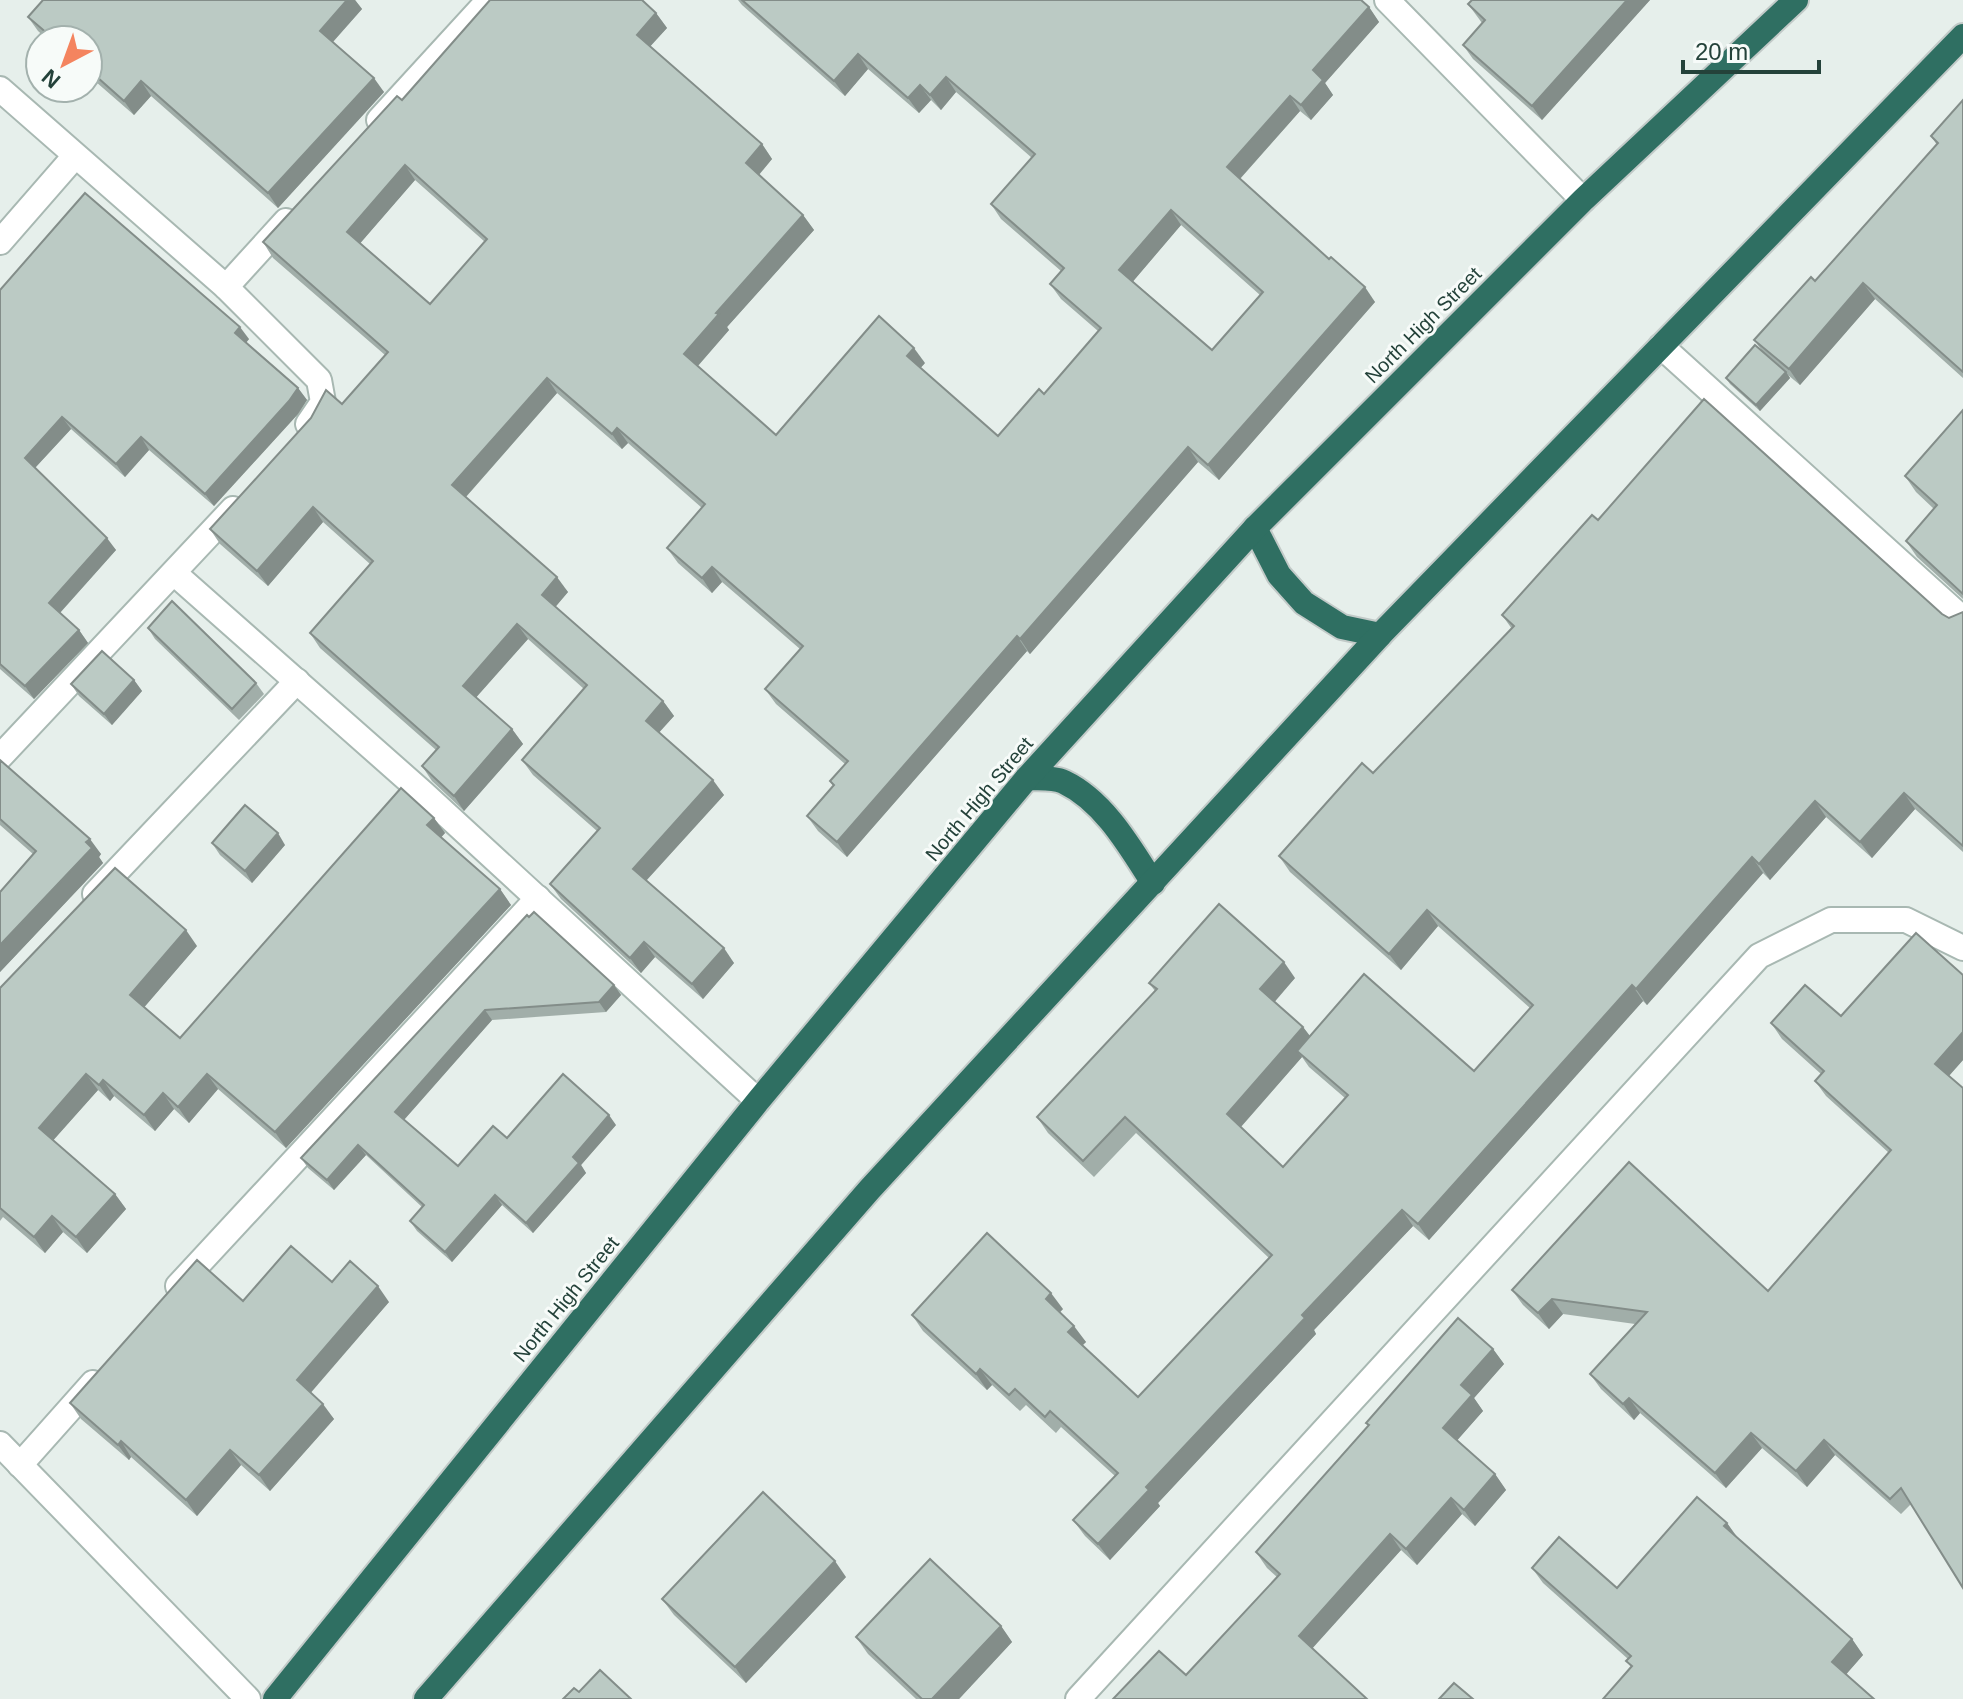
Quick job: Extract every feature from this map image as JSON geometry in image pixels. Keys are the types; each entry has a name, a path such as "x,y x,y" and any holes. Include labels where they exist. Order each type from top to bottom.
{"highway":[{"name":"North High Street","path":"275,1699 758,1101 1027,778 1255,528 1583,200 1796,0"},
{"path":"426,1699 870,1189 1380,635 1963,36"},
{"path":"1255,528 1279,575 1304,603 1342,627 1380,635"},
{"path":"1027,778 1062,781 1100,809 1131,848 1153,883"}],"street":[{"path":"362,138 489,0"},
{"path":"1387,0 1583,200"},
{"path":"0,89 226,287 319,380 323,402 310,423 289,446"},
{"path":"0,242 75,156"},
{"path":"226,287 299,206"},
{"path":"1661,346 1963,619"},
{"path":"4,743 174,573 247,492"},
{"path":"174,573 538,898 758,1101"},
{"path":"77,913 297,681"},
{"path":"158,1309 538,898"},
{"path":"1078,1699 1759,956 1831,920 1906,920 1963,948"},
{"path":"20,1465 105,1369"},
{"path":"0,1444 248,1699"}],"building":[{"path":"43,0 347,0 320,31 374,78 268,193 141,81 124,101 104,83 104,24 36,24 28,17"},
{"path":"490,0 642,0 656,13 637,35 762,144 746,163 803,215 684,354 776,435 879,316 914,348 907,356 998,436 1039,389 1044,394 1101,328 1050,284 1064,268 991,204 1035,154 946,77 930,95 920,85 908,98 858,54 834,81 742,0 1361,0 1369,7 1313,70 1323,80 1301,105 1290,96 1227,167 1329,259 1331,257 1365,287 1208,465 1188,447 837,842 807,816 834,785 830,781 848,761 765,689 803,646 712,567 702,578 667,548 705,504 617,428 612,434 547,378 452,485 557,577 542,595 663,701 646,721 713,780 633,869 724,948 692,984 644,942 630,958 550,884 600,828 522,760 587,685 517,624 463,686 512,729 454,796 422,766 439,747 310,633 373,561 313,507 257,571 210,529 311,418 326,390 342,404 388,352 263,242 397,96 402,100","holes":["405,165 487,239 430,304 347,232","1171,210 1263,292 1212,350 1119,270"]},
{"path":"1472,0 1627,0 1532,106 1463,45 1485,20 1468,4"},
{"path":"1963,100 1963,372 1863,283 1789,369 1754,340 1811,277 1815,281 1938,143 1931,136"},
{"path":"85,193 240,327 235,333 298,388 205,494 141,437 116,464 62,417 25,458 107,538 49,603 79,630 25,686 0,664 0,290"},
{"path":"1755,345 1786,372 1756,405 1726,378"},
{"path":"1704,399 1942,614 1949,618 1963,612 1963,846 1904,793 1860,842 1815,801 1759,864 1752,857 1636,989 1632,985 1418,1224 1402,1210 1302,1315 1305,1318 1146,1487 1149,1490 1098,1544 1073,1520 1118,1473 1050,1411 1045,1417 1015,1389 1009,1395 980,1369 976,1374 912,1315 987,1233 1051,1293 1046,1299 1074,1326 1068,1332 1138,1397 1272,1255 1125,1117 1083,1161 1037,1117 1157,989 1149,983 1219,904 1284,962 1260,989 1303,1027 1227,1114 1283,1167 1348,1095 1297,1051 1364,974 1474,1071 1533,1005 1427,910 1389,954 1279,856 1362,763 1373,773 1514,626 1502,615 1592,515 1598,520"},
{"path":"1963,410 1963,594 1906,541 1937,505 1905,476"},
{"path":"172,601 256,683 232,709 148,628"},
{"path":"102,651 134,680 104,714 71,684"},
{"path":"0,760 90,839 86,842 92,848 0,945 0,892 36,851 0,819"},
{"path":"401,788 434,818 427,825 500,889 275,1132 207,1074 178,1107 163,1093 144,1115 103,1080 99,1085 86,1074 39,1128 115,1194 76,1237 52,1216 34,1237 0,1208 0,988 115,868 186,930 130,995 180,1038"},
{"path":"245,805 278,833 245,871 212,843"},
{"path":"534,912 614,985 599,1002 485,1010 395,1112 458,1166 493,1126 507,1138 563,1074 609,1115 573,1157 579,1163 526,1223 495,1195 445,1252 410,1221 424,1205 358,1145 327,1180 301,1158 527,915 529,917"},
{"path":"1916,933 1963,975 1963,1032 1935,1064 1963,1088 1963,1588 1901,1488 1890,1499 1824,1440 1796,1471 1751,1433 1715,1473 1629,1398 1623,1404 1590,1374 1647,1312 1552,1299 1538,1313 1512,1290 1629,1162 1768,1291 1891,1150 1815,1081 1824,1071 1771,1023 1805,985 1841,1016"},
{"path":"291,1246 332,1282 350,1261 378,1286 297,1380 323,1404 259,1475 230,1450 186,1500 121,1441 118,1445 70,1403 197,1260 243,1301"},
{"path":"1458,1318 1493,1349 1461,1385 1472,1395 1443,1428 1495,1474 1464,1510 1451,1498 1406,1549 1390,1534 1299,1636 1367,1699 1113,1699 1159,1651 1186,1675 1280,1574 1256,1552 1369,1425 1366,1423"},
{"path":"763,1492 835,1561 735,1667 662,1599"},
{"path":"1697,1497 1727,1523 1724,1526 1852,1639 1832,1662 1874,1699 1603,1699 1632,1666 1626,1661 1631,1656 1532,1568 1559,1537 1617,1588"},
{"path":"930,1559 1001,1626 932,1699 922,1699 856,1637"},
{"path":"600,1670 631,1699 563,1699 574,1688 579,1692"},
{"path":"1454,1683 1473,1699 1439,1699"}]}
